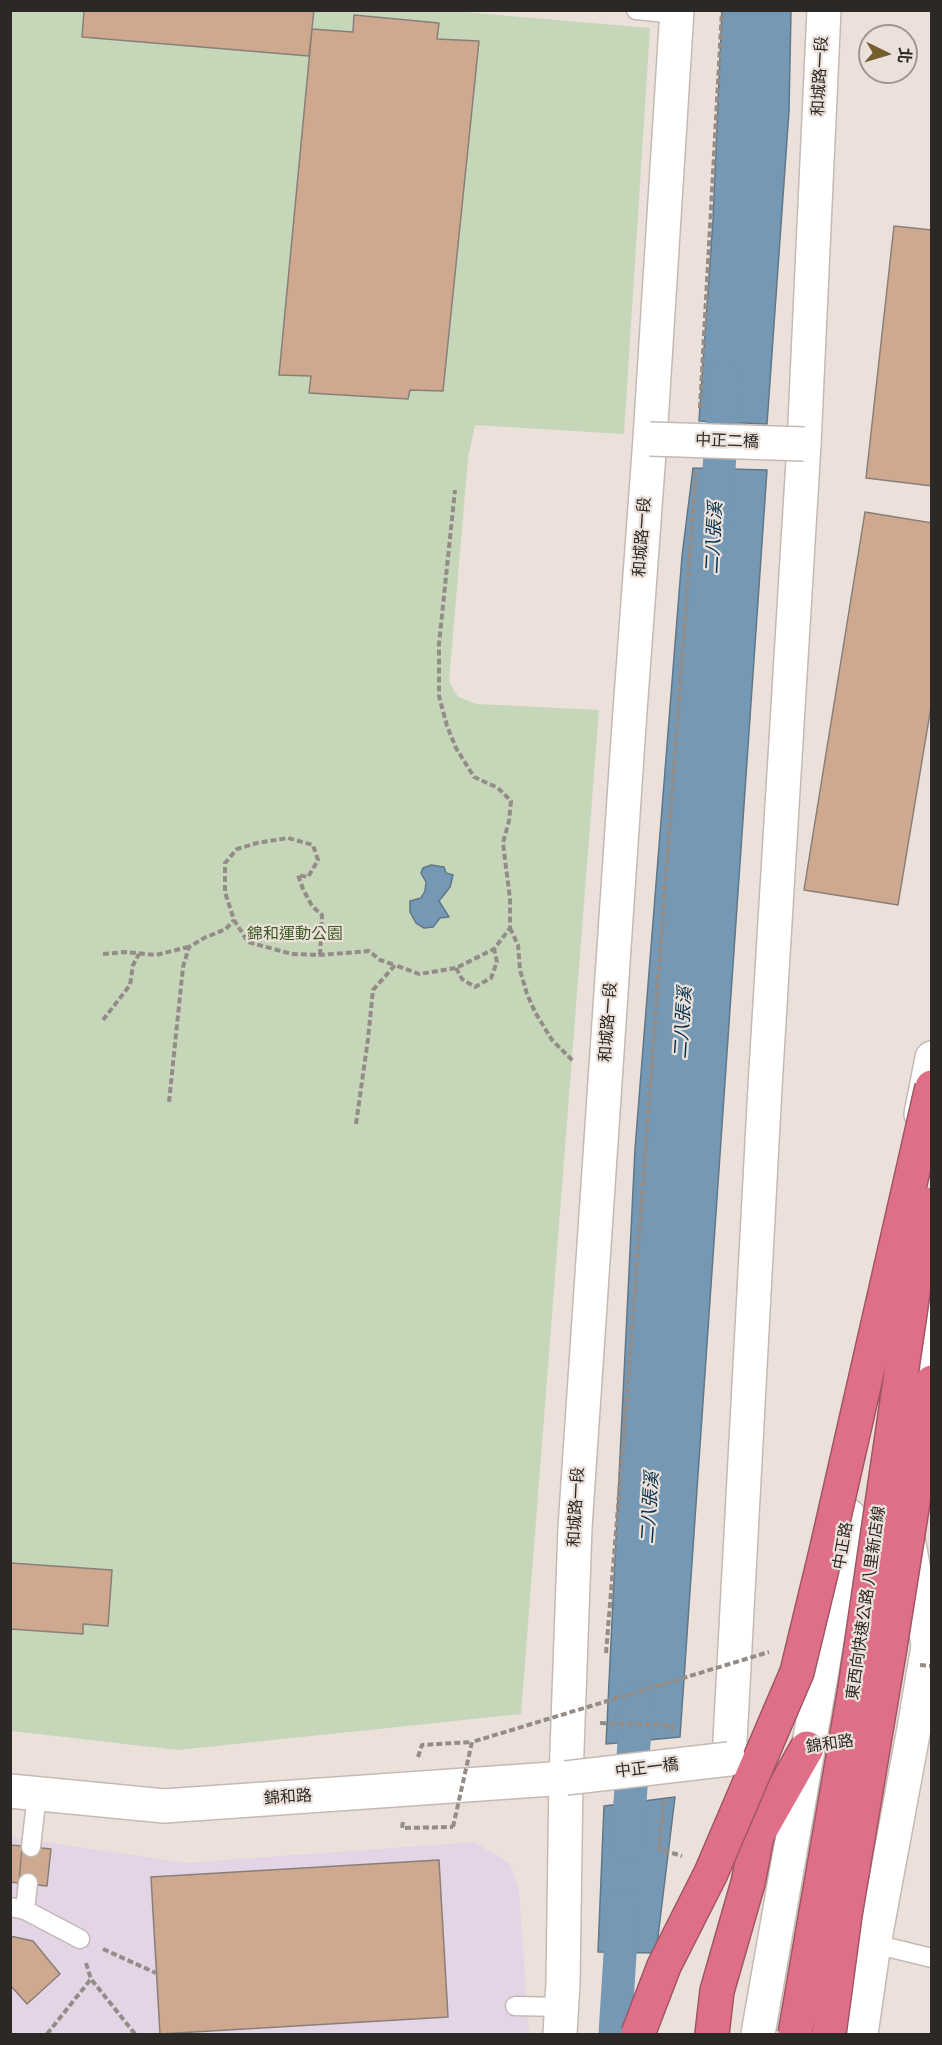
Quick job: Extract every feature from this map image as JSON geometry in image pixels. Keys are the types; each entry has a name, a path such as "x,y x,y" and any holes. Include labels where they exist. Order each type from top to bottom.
{"highway":[{"path":"638,2034 664,1966 711,1873 797,1672 932,1087"},
{"name":"東西向快速公路 八里新店線","path":"794,2034 855,1688 932,1170"},
{"name":"東西向快速公路 八里新店線","path":"830,2034 844,1915 932,1382"},
{"path":"712,2034 717,1991 748,1883 757,1836 807,1748"}],"street":[{"name":"和城路一段","path":"729,1759 766,1064 804,444 824,10"},
{"name":"和城路一段","path":"561,2021 566,1778 575,1528 677,12"},
{"name":"中正二橋","path":"650,439 804,444"},
{"name":"中正路","path":"758,2034 815,1702 932,1058"},
{"path":"815,1702 899,1490 932,1297"},
{"path":"861,2034 885,1887 922,1732 925,1649 899,1490"},
{"name":"錦和路","path":"729,1759 922,1732"},
{"name":"中正一橋","path":"566,1778 729,1759"},
{"name":"錦和路","path":"24,1792 164,1806 566,1778"},
{"path":"788,1864 794,2034"},
{"path":"830,2034 885,1887"}],"lane":[{"path":"636,10 677,12"},
{"path":"24,1792 31,1847"},
{"path":"28,1884 18,1909 80,1939"},
{"path":"874,1944 932,1958"},
{"path":"515,2006 561,2021"}],"path":[{"path":"700,410 722,10"},
{"path":"605,1664 628,1386 696,468"},
{"path":"455,490 439,644 439,696 456,748 474,777 498,788 511,801 503,843 510,899 510,928 518,945 520,970 527,994 552,1040 604,1093"},
{"path":"320,955 322,915 312,906 298,875 308,878 318,860 314,845 288,838 237,849 225,863 225,892 234,920 248,942 292,954 320,955 369,951 380,960 419,974 456,968 494,949 510,928"},
{"path":"103,954 125,952 156,955 189,947 226,929 234,920"},
{"path":"169,1102 183,968 189,947"},
{"path":"456,968 462,979 475,987 491,978 497,962 494,949"},
{"path":"103,1020 130,985 133,965 139,954"},
{"path":"356,1124 369,1039 373,990 395,965"},
{"path":"453,1827 472,1742 772,1651"},
{"path":"601,1711 602,1699"},
{"path":"600,1723 672,1725 671,1736"},
{"path":"665,1793 659,1849 691,1858"},
{"path":"80,1939 156,1973"},
{"path":"80,1939 91,1979 135,2034"},
{"path":"47,2034 91,1979"}],"shaded area":[{"path":"10,1837 186,1863 474,1842 510,1864 519,1891 529,2034 11,2034"}],"green space":[{"name":"錦和運動公園","path":"441,10 650,28 624,434 475,425 468,458 449,682 458,697 477,704 599,710 521,1714 178,1750 11,1731 11,11"}],"water":[{"path":"722,11 791,11 789,111 767,424 699,421 713,220"},
{"path":"693,468 767,470 680,1737 606,1744 635,1149 682,556"},
{"path":"431,865 444,867 446,873 453,875 450,887 439,901 449,917 440,918 433,927 424,928 416,923 410,912 410,901 421,898 426,882 421,873 423,868"},
{"path":"675,1797 656,1953 598,1952 604,1806"}],"building":[{"path":"84,10 314,10 309,56 82,37"},
{"path":"354,15 439,23 437,39 479,41 443,391 410,390 408,399 309,393 311,376 279,375 312,29 353,32"},
{"path":"894,226 932,230 932,486 866,478"},
{"path":"865,512 932,523 932,701 898,905 804,890"},
{"path":"10,1563 112,1570 108,1626 83,1624 83,1634 10,1629"},
{"path":"10,1845 22,1846 19,1883 10,1882"},
{"path":"22,1846 51,1849 47,1886 19,1883"},
{"path":"439,1860 448,2017 160,2034 151,1877"},
{"path":"10,1936 33,1941 60,1974 27,2004 10,1985"}],"waterway":[{"name":"二八張溪","path":"716,515 725,378"},
{"name":"二八張溪","path":"627,1847 637,1698"},
{"name":"二八張溪","path":"615,2034 623,1907"}]}
